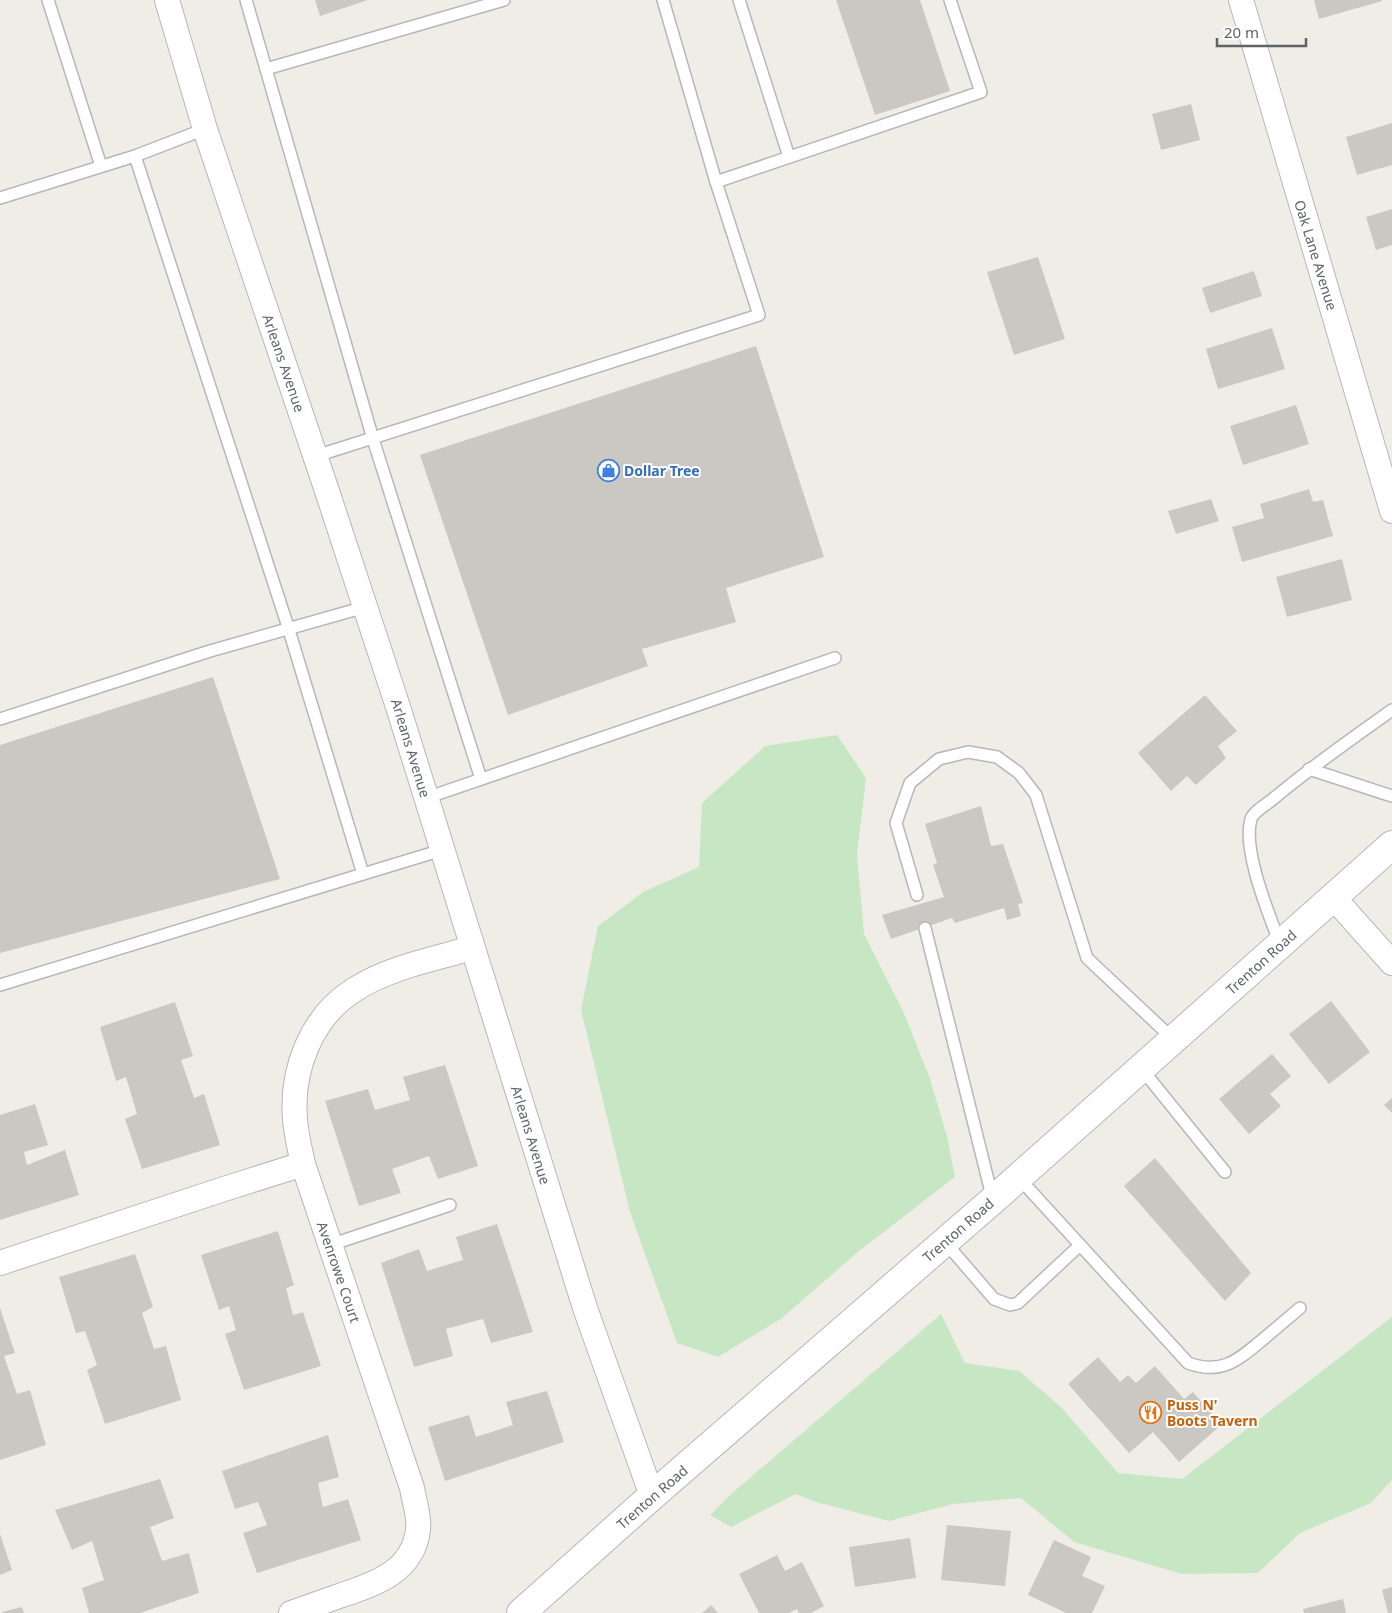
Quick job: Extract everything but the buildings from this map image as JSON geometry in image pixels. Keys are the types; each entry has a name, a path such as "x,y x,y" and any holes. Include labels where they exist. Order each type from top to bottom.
{"main road":[{"name":"Trenton Road","path":"521,1613 652,1496 993,1200 1392,845"}],"street":[{"name":"Arleans Avenue","path":"167,0 205,129 365,607 585,1308 652,1496"},
{"name":"Oak Lane Avenue","path":"1240,0 1392,511"},
{"path":"1333,897 1392,963"},
{"name":"Avenrowe Court","path":"291,1613 375,1584 396,1570 411,1554 419,1528 412,1488 303,1164 295,1121 294,1100 298,1070 308,1044 329,1011 354,990 386,974 472,948"},
{"path":"0,1263 303,1164"}],"lane":[{"path":"48,0 101,166"},
{"path":"246,0 372,439 481,779"},
{"path":"316,456 759,315 716,182 663,0"},
{"path":"739,0 790,157"},
{"path":"716,182 980,92 950,0"},
{"path":"266,69 500,1"},
{"path":"0,198 135,156 205,129"},
{"path":"135,156 289,630 363,874"},
{"path":"0,719 210,651 365,607"},
{"path":"426,798 835,658"},
{"path":"1280,944 1262,895 1250,849 1249,830 1251,817 1309,769 1392,710"},
{"path":"917,895 896,823 910,783 939,759 968,752 997,757 1019,773 1036,795 1087,958 1173,1039"},
{"path":"1309,769 1392,796"},
{"path":"0,985 442,850"},
{"path":"925,928 993,1200"},
{"path":"1141,1068 1226,1172"},
{"path":"1018,1177 1188,1363 1199,1367 1217,1367 1235,1362 1300,1308"},
{"path":"330,1245 450,1205"},
{"path":"945,1242 994,1299 1010,1305 1018,1303 1080,1245"}],"green space":[{"path":"837,735 866,778 857,854 864,934 904,1013 929,1076 947,1136 955,1177 859,1251 782,1318 718,1357 677,1343 630,1212 581,1010 598,926 643,892 699,867 702,803 765,746"},
{"path":"941,1314 965,1363 1019,1371 1061,1407 1118,1473 1182,1479 1392,1317 1392,1480 1371,1503 1300,1533 1258,1573 1182,1574 1074,1542 1021,1498 953,1504 889,1521 816,1502 796,1494 731,1527 710,1515 731,1494"}],"place":[{"name":"Dollar Tree","path":"608,470"},
{"name":"Puss N' Boots Tavern","path":"1151,1412"}]}
